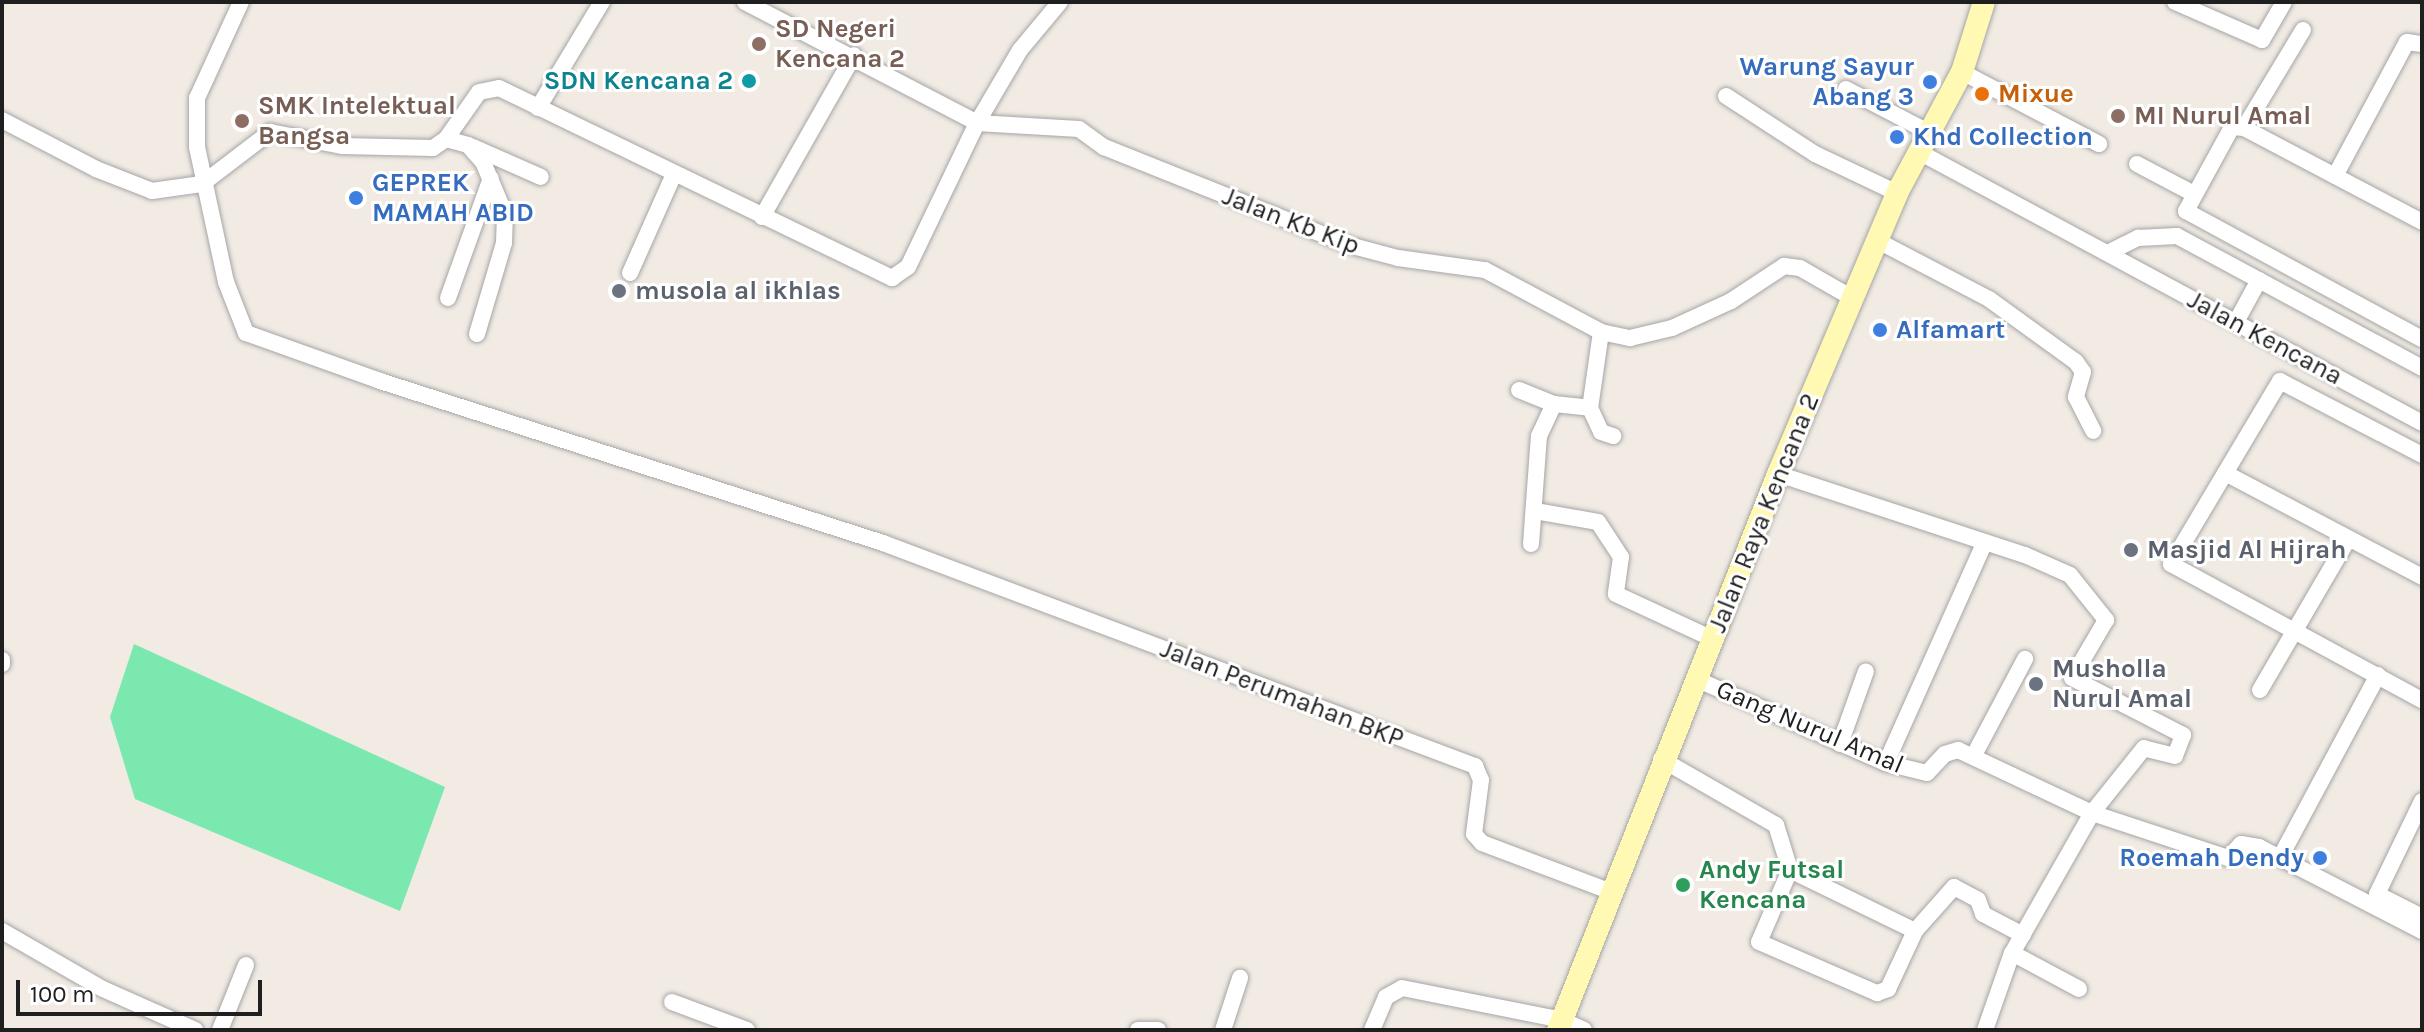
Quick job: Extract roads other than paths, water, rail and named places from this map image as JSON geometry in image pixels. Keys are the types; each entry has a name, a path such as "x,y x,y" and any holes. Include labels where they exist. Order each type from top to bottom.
{"street":[{"path":"202,184 197,98 241,2"},
{"path":"538,108 602,2"},
{"path":"745,2 854,55 977,123"},
{"path":"2,120 134,186 152,191 202,184 270,132 357,146 433,148 446,139 485,89 499,88 886,278 897,277 908,267 977,123 1033,31 1060,2"},
{"name":"Jalan Raya Kencana 2","path":"1560,1025 1661,759 1713,639 1778,474 1880,242 1897,193 1962,72 1984,2"},
{"path":"2175,2 2262,40 2284,2"},
{"path":"2244,128 2303,30"},
{"path":"2335,176 2407,42 2422,44"},
{"path":"762,217 854,55"},
{"path":"1962,72 2099,144"},
{"name":"Jalan Kencana","path":"1846,89 1925,143 2108,253 2422,423"},
{"path":"1726,96 1815,154 1897,193"},
{"name":"Jalan Kb Kip","path":"977,123 1079,129 1104,147 1349,245 1398,258 1485,270 1601,332"},
{"path":"2422,221 2244,128 2232,127 2192,193 2186,211 2195,220 2422,339"},
{"path":"446,139 468,145 541,177"},
{"path":"468,145 491,178 505,214 504,243 477,334"},
{"path":"2137,164 2192,193"},
{"path":"630,273 674,174"},
{"path":"448,298 491,178"},
{"name":"Jalan Perumahan BKP","path":"202,184 226,282 246,333 394,386 883,543 1475,766 1481,780 1474,834 1482,843 1612,892"},
{"name":"Jalan Kencana","path":"2108,253 2138,238 2165,233 2422,368"},
{"path":"1880,242 1989,299 2076,362 2083,372 2076,397 2093,431"},
{"path":"1613,436 1601,432 1590,408 1601,332 1630,338 1672,328 1731,301 1784,266 1800,268 1854,299"},
{"path":"2236,322 2259,280"},
{"path":"2422,455 2280,381 2171,564 2297,629 2422,700"},
{"path":"1519,390 1554,404 1590,408"},
{"path":"1531,544 1539,436 1554,404"},
{"path":"2225,473 2347,541 2422,577"},
{"path":"1778,474 2070,575 2106,620 2072,678 2183,735 2175,756 2144,748 2092,813 2012,953 1985,1030"},
{"path":"1535,511 1598,522 1621,557 1616,594 1713,639"},
{"path":"2260,690 2347,541"},
{"path":"1886,763 1984,544"},
{"path":"2025,659 1974,755 2092,813 2228,858 2241,844 2259,847 2422,931"},
{"path":"1840,744 1866,671"},
{"path":"2282,854 2378,675"},
{"name":"Gang Nurul Amal","path":"1696,679 1886,763 1927,773 1952,751 1974,755"},
{"path":"1661,759 1776,825 1790,870 1758,936 1766,948 1883,993 1915,931 1954,887 1978,900 1983,914 2023,935"},
{"path":"2422,801 2377,894 2422,917"},
{"path":"1790,870 1915,931"},
{"path":"2,931 103,989 195,1030"},
{"path":"2012,953 2079,989"},
{"path":"220,1030 246,965"},
{"path":"1223,1030 1240,978"},
{"path":"1372,1030 1386,997 1402,988 1584,1030"},
{"path":"672,1002 747,1030"},
{"path":"1138,1030 1158,1030"}],"place":[{"name":"SD Negeri Kencana 2","path":"759,44"},
{"name":"SDN Kencana 2","path":"749,81"},
{"name":"Warung Sayur Abang 3","path":"1930,82"},
{"name":"Mixue","path":"1982,94"},
{"name":"MI Nurul Amal","path":"2118,116"},
{"name":"SMK Intelektual Bangsa","path":"242,121"},
{"name":"Khd Collection","path":"1897,137"},
{"name":"GEPREK MAMAH ABID","path":"356,198"},
{"name":"musola al ikhlas","path":"619,291"},
{"name":"Alfamart","path":"1880,330"},
{"name":"Masjid Al Hijrah","path":"2131,550"},
{"name":"Musholla Nurul Amal","path":"2036,684"},
{"name":"Roemah Dendy","path":"2320,858"},
{"name":"Andy Futsal Kencana","path":"1683,885"}]}
